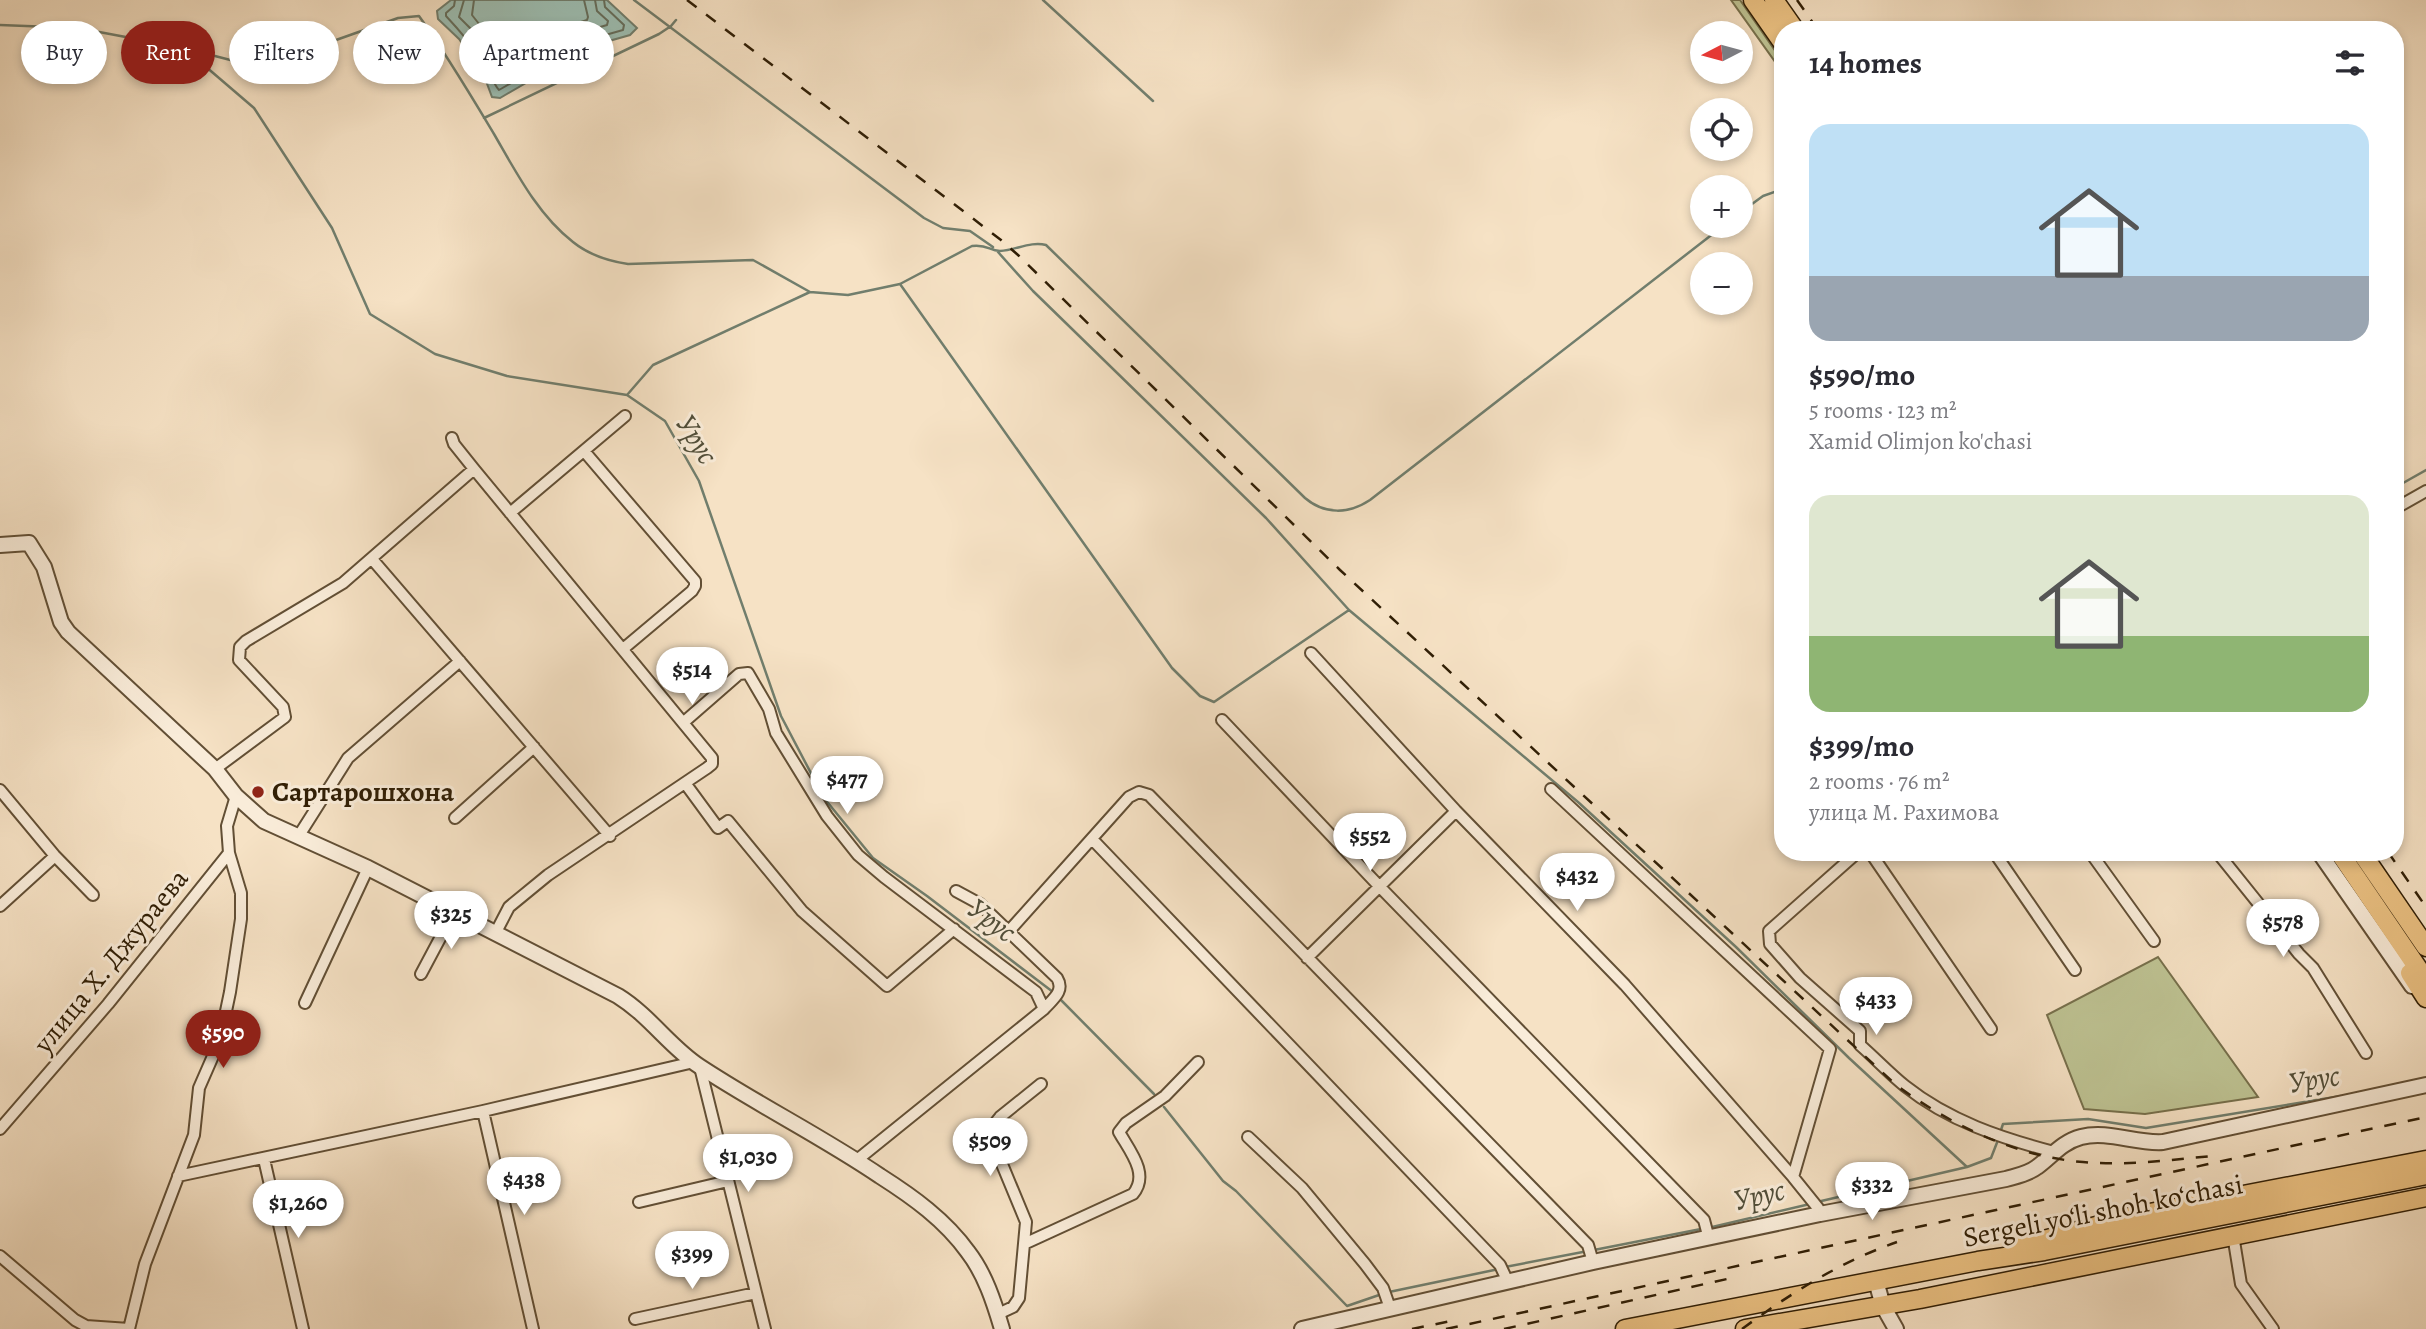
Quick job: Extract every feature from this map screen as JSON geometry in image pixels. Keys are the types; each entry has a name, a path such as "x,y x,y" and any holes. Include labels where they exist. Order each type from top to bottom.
{"main road":[{"path":"1753,0 1774,30"},
{"path":"1774,0 1789,21"},
{"path":"2345,861 2426,980"},
{"path":"2367,861 2426,947"},
{"path":"2392,931 2410,973 2426,998"},
{"path":"1978,1261 2084,1228 2134,1216 2426,1160"},
{"name":"Sergeli yo‘li shoh ko‘chasi","path":"1625,1329 1978,1261 2057,1249 2426,1175"},
{"name":"Sergeli yo‘li shoh ko‘chasi","path":"1745,1329 1883,1306 2426,1197"}],"street":[{"path":"510,513 625,416"},
{"path":"452,438 474,469 712,758 712,764 707,768 548,876 509,907 496,932"},
{"path":"584,451 695,581 692,591 623,649"},
{"path":"215,769 285,717 283,707 239,660 240,647 343,583 474,469"},
{"path":"2404,503 2426,491"},
{"path":"1,547 29,543 44,567 61,622 68,632 215,769 236,796 264,821 368,867 628,1003 643,1013 697,1065 857,1160 916,1200 968,1251 981,1271 1002,1329"},
{"path":"372,559 610,835"},
{"path":"1311,653 1456,811 1625,985 1793,1177 1816,1207"},
{"path":"298,837 348,758 460,661"},
{"path":"684,722 740,674 748,673 769,709 776,733 827,816 858,855 1036,992 1045,1009"},
{"path":"1222,720 1379,886 1704,1220 1709,1239"},
{"path":"455,818 534,747"},
{"path":"685,783 718,828 728,821 802,911 887,986 954,929"},
{"path":"1551,789 1830,1049 1793,1177"},
{"path":"0,790 55,856 93,895"},
{"path":"1009,931 1129,797 1133,793 1144,792 1587,1245 1592,1262"},
{"path":"0,1256 75,1320 86,1326 129,1329 145,1264 194,1135 199,1088 220,1040 237,955 241,919 241,893 229,853 227,826 236,796"},
{"path":"1307,958 1456,811"},
{"path":"1092,839 1504,1272"},
{"name":"улица Х. Джураева","path":"0,1129 108,1004 229,853"},
{"path":"0,906 55,856"},
{"path":"1848,861 1769,930 1770,944 1800,978 1860,1031 1860,1045 1904,1085 1936,1107 1985,1132 2054,1153"},
{"path":"1876,861 1991,1029"},
{"path":"2000,861 2075,970"},
{"path":"2096,861 2154,941"},
{"path":"2224,861 2313,968 2366,1053"},
{"path":"2325,861 2417,993 2426,998"},
{"path":"305,1003 368,867"},
{"path":"857,1160 1045,1009 1061,984 980,904 956,891"},
{"path":"421,974 454,912"},
{"path":"1024,1244 1133,1194 1138,1188 1140,1173 1118,1132 1126,1123 1165,1096 1198,1062"},
{"path":"178,1176 697,1065"},
{"path":"697,1065 765,1329"},
{"path":"998,1314 1013,1307 1019,1298 1026,1222 996,1152 992,1127 1000,1117 1041,1084"},
{"path":"1302,1329 1386,1299 1504,1272 1592,1262 1709,1239 1816,1207 2006,1179 2032,1170 2071,1140 2086,1136 2163,1142 2426,1085"},
{"path":"483,1111 533,1329"},
{"path":"1248,1137 1302,1188 1365,1264 1386,1299"},
{"path":"264,1158 303,1329"},
{"path":"639,1202 728,1181"},
{"path":"2233,1236 2242,1284 2273,1329"},
{"path":"1876,1281 1883,1306 1896,1329"},
{"path":"635,1319 756,1293"}],"green space":[{"path":"1731,0 1740,0 1774,49 1774,60 1754,32 1754,21 1746,21"},
{"path":"2158,957 2258,1097 2145,1114 2084,1109 2047,1015"}],"water":[{"path":"451,0 607,0 637,28 630,35 614,40 614,21 459,21 459,39 445,26 445,21 438,19 437,11"},
{"path":"487,84 524,84 500,98 492,97"}],"waterway":[{"path":"634,0 924,218 943,228 970,231 993,247"},
{"path":"1043,0 1153,101"},
{"path":"215,56 242,63 291,56 398,18 419,16 538,206 560,231 579,247 613,261 628,264 753,260 810,292 848,295 900,284 972,246 1000,251 1035,244 1046,245 1305,498 1313,504 1337,511 1354,508 1370,500 1708,238"},
{"path":"484,118 659,34 676,20"},
{"name":"Урус","path":"0,25 78,28 184,48 254,108 332,228 370,314 435,354 507,376 627,395 665,421 699,481 781,716 824,798 873,858 1053,992"},
{"path":"1753,203 1774,192"},
{"path":"998,252 1033,291 1266,518 1349,610 1578,802 1736,947 1849,1058 1967,1167"},
{"path":"900,284 1172,668 1200,696 1214,702 1349,610"},
{"path":"627,395 653,365 810,292"},
{"path":"2404,482 2426,470"},
{"name":"Урус","path":"1058,997 1154,1094"},
{"name":"Урус","path":"2000,1133 2003,1124 2088,1119 2146,1128 2341,1096"},
{"name":"Урус","path":"1164,1107 1223,1181 1236,1191 1347,1306 1382,1294"},
{"name":"Урус","path":"1817,1202 1967,1167 1991,1158 1998,1140"},
{"name":"Урус","path":"1708,1228 1810,1204"},
{"name":"Урус","path":"1594,1250 1701,1229"},
{"name":"Урус","path":"1505,1267 1588,1251"},
{"name":"Урус","path":"1389,1292 1499,1269"}],"railway":[{"path":"687,0 1018,255 1340,570 1896,1085 1938,1113 1984,1136 2008,1146 2058,1159 2115,1163 2212,1156"},
{"path":"1797,0 1812,21"},
{"path":"2394,861 2426,907"},
{"path":"1446,1329 2426,1117"},
{"path":"1742,1329 1816,1280 1897,1242"},
{"path":"1504,1329 1736,1277"},
{"path":"1412,1329 1456,1320"}],"place":[{"name":"Сартарошхона","path":"258,792"}]}
